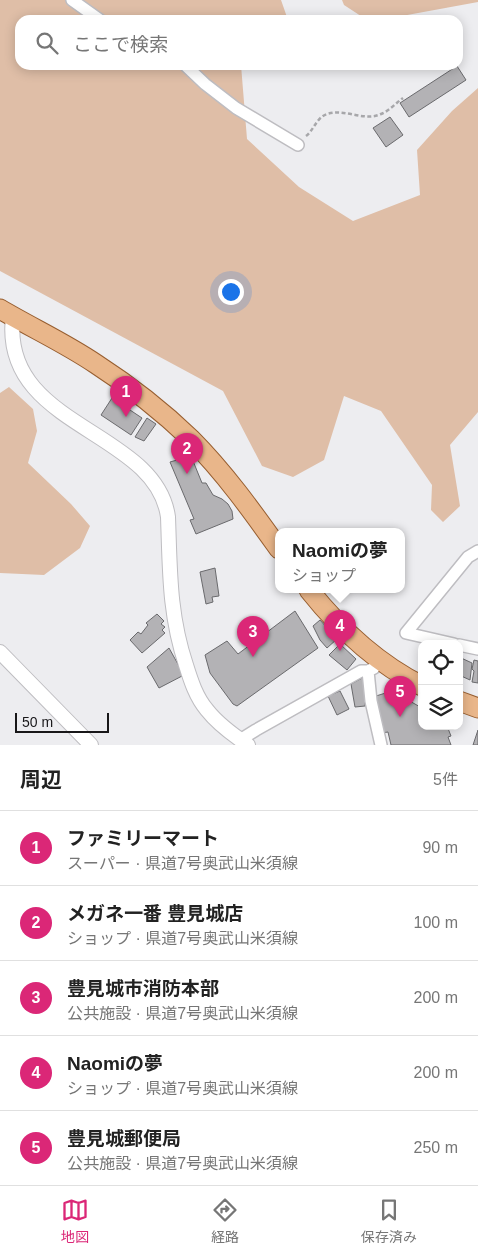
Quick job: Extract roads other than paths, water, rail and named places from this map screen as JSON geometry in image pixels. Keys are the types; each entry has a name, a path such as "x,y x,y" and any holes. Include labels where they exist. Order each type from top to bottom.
{"main road":[{"path":"6,313 95,363 164,415 192,440 218,469 275,543"},
{"path":"312,593 375,667 420,685"},
{"path":"463,702 478,708"}],"street":[{"path":"72,0 93,15"},
{"path":"190,70 236,108 298,144"},
{"path":"6,313 11,332 11,342 21,370 31,385 48,403 61,413 145,472 160,491 168,517 171,593 174,618 194,689 208,711 227,730 244,742 256,730 361,671 375,667 371,701 381,745"},
{"path":"437,640 406,633 468,557 478,551"},
{"path":"463,646 478,649"},
{"path":"0,652 91,745"}],"place":[{"name":"ファミリーマート","path":"126,417"},
{"name":"メガネ一番 豊見城店","path":"187,474"},
{"name":"Naomiの夢","path":"340,651"},
{"name":"豊見城市消防本部","path":"253,657"},
{"name":"豊見城郵便局","path":"400,717"}]}
